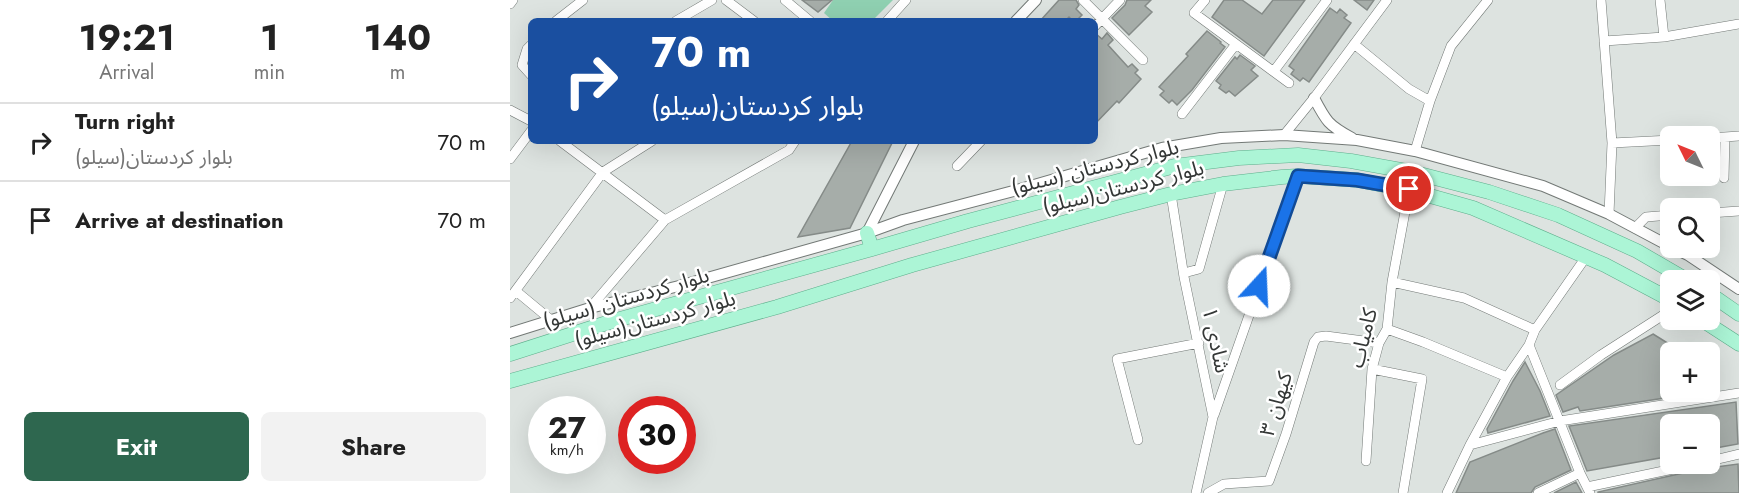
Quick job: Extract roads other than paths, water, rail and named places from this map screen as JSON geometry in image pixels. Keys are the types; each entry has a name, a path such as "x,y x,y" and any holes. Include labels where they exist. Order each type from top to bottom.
{"main road":[{"name":"بلوار کردستان (سیلو)","path":"510,354 613,321 873,249 968,220 1175,166 1239,158 1298,155 1351,160 1412,172 1489,192 1558,215 1628,246 1670,270"},
{"name":"بلوار کردستان(سیلو)","path":"510,381 777,307 981,245 1171,194 1222,184 1298,176 1357,180 1409,189 1473,208 1605,265 1660,294"},
{"path":"968,220 981,245"},
{"path":"867,232 873,249"},
{"path":"1720,301 1739,314"},
{"path":"1717,330 1739,344"}],"street":[{"path":"510,4 513,0"},
{"path":"560,18 583,0"},
{"path":"681,18 712,0"},
{"path":"726,0 750,18"},
{"path":"785,0 806,18"},
{"path":"890,18 906,0"},
{"path":"1019,18 1036,0"},
{"path":"1083,0 1095,18"},
{"path":"1120,0 1098,22 1143,60"},
{"path":"1205,0 1194,14 1289,82"},
{"path":"1274,71 1327,0"},
{"path":"1284,135 1387,0"},
{"path":"1415,151 1430,101 1451,46 1488,0"},
{"path":"1601,0 1612,143 1609,214"},
{"path":"1660,0 1664,37"},
{"path":"1604,41 1664,37 1739,24"},
{"path":"1182,114 1236,44"},
{"path":"1354,44 1409,89 1430,101"},
{"path":"528,48 522,65 528,72"},
{"path":"1314,98 1326,120 1339,131 1357,140"},
{"path":"510,110 528,119"},
{"path":"510,159 528,135"},
{"path":"510,333 591,308 679,286 903,220 1162,148 1221,138 1284,135 1357,140 1415,151 1543,186 1609,214 1660,241"},
{"path":"1720,137 1739,136"},
{"path":"1724,178 1725,137"},
{"path":"1612,143 1660,141"},
{"path":"564,144 665,220"},
{"path":"551,320 513,294 603,172 647,144"},
{"path":"591,308 665,220 789,150 793,144"},
{"path":"867,232 912,144"},
{"path":"957,166 978,144"},
{"path":"1213,417 1298,176"},
{"path":"1184,273 1199,270 1222,184"},
{"name":"کامیاب","path":"1366,460 1372,369 1379,344 1387,329 1392,282 1409,189"},
{"name":"شادی ۱","path":"1171,194 1184,273 1213,417 1196,493"},
{"path":"1720,212 1739,211"},
{"path":"1635,228 1646,217 1660,216"},
{"path":"1447,493 1507,377 1529,345 1535,330 1586,257"},
{"path":"1692,258 1739,289"},
{"path":"1392,282 1464,298 1535,330"},
{"path":"1560,385 1660,317"},
{"path":"1387,329 1507,377"},
{"name":"کیهان ۳","path":"1208,493 1224,484 1269,481 1286,435 1314,342 1318,337 1326,336 1379,344"},
{"path":"1138,440 1117,359 1199,343"},
{"path":"1529,345 1588,490 1660,473"},
{"path":"1372,369 1422,379 1403,493"},
{"path":"1470,445 1560,421 1739,393"},
{"path":"1720,458 1739,454"},
{"path":"1538,493 1580,473"}]}
